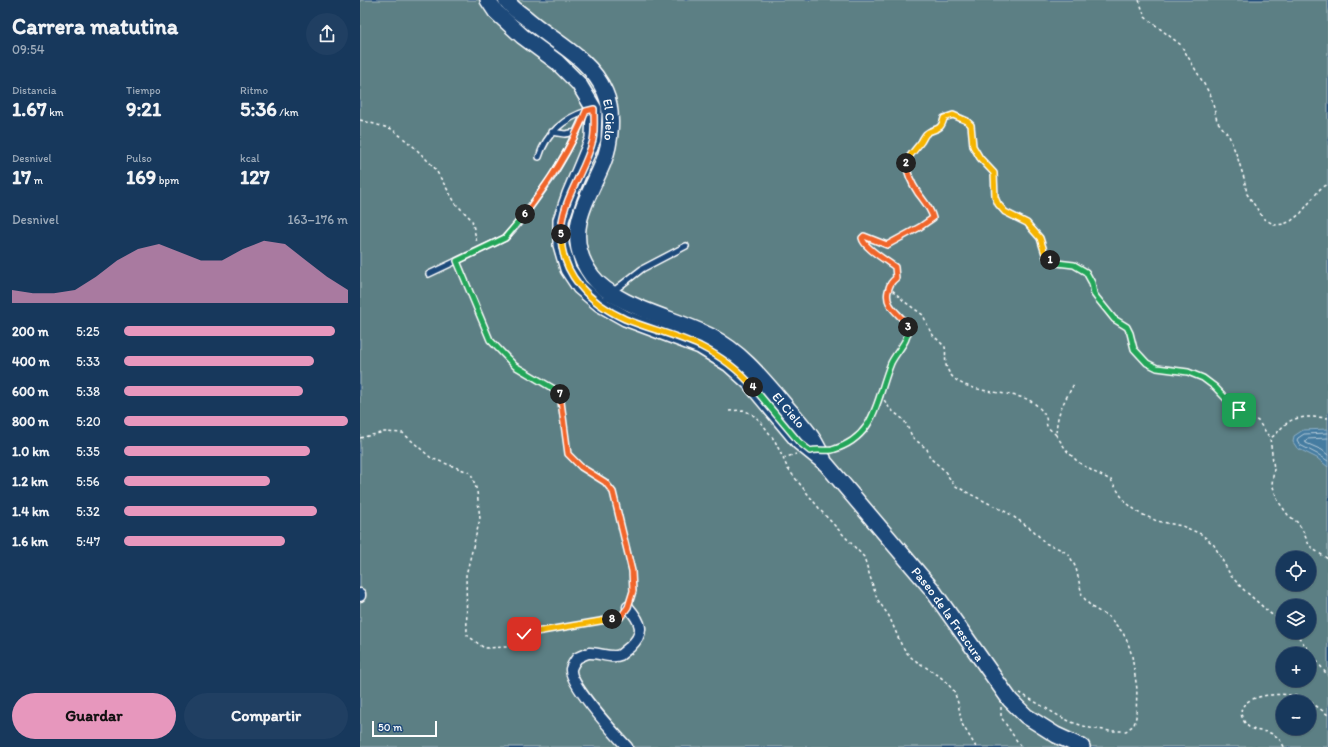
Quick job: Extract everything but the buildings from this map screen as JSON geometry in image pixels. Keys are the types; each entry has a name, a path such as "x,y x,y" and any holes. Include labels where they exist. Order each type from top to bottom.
{"street":[{"name":"El Cielo","path":"488,0 496,12 522,36 557,62 579,84 590,110 593,139 561,220 561,245 568,270 580,287 600,304 625,318 700,346 729,364 749,382 799,442 826,464"},
{"name":"El Cielo","path":"506,0 532,23 569,50 594,72 605,92 609,104 611,112 610,137 604,162 581,210 578,224 578,242 582,259 592,276 611,293 632,304 709,336 737,352 758,374 814,440 826,464"},
{"name":"Paseo de la Frescura","path":"826,464 931,588 1010,700 1026,716 1056,735 1082,747"},
{"path":"627,747 601,718 574,679 571,669 577,658 588,653 612,656 620,655 638,640 640,634 638,618 628,607"}],"lane":[{"path":"539,157 542,147 552,132 563,122 573,116 609,104"},
{"path":"429,274 505,238 517,225 552,177 590,110"},
{"path":"552,132 565,134 577,132"},
{"path":"600,304 611,293 642,269 686,246"}],"path":[{"path":"1139,0 1145,17 1182,45 1211,96 1217,121 1229,136 1244,178 1247,194 1264,219 1275,225 1284,224 1291,221 1301,213 1320,189 1328,184"},
{"path":"819,450 829,450 841,446 858,436 869,424 881,395 884,380 893,359 909,332 905,321 890,306 888,299 889,287 891,282 896,278 895,267 866,245 862,238 864,236 887,245 933,218 932,212 918,192 909,175 906,162 928,132 934,131 938,128 947,116 957,115 971,125 973,146 980,158 994,173 995,197 1001,208 1005,212 1027,223 1040,238 1046,257 1051,261 1074,265 1086,272 1092,283 1094,294 1114,319 1127,327 1132,344 1137,353 1147,363 1157,368 1188,372 1203,378 1215,387 1234,407 1258,421 1270,438 1274,469 1272,484 1278,501 1288,515 1297,522 1313,550 1328,559"},
{"path":"360,120 392,129 414,147 434,167 456,204 472,220 479,251"},
{"path":"360,438 384,432 403,433 431,458 471,473 477,491 480,519 466,575 466,635 484,648 506,647 524,634 620,618 628,607 633,591 632,571 613,492 605,482 581,467 568,454 559,392 515,366 490,340 457,261"},
{"path":"889,287 904,302 923,315 931,333 945,346 946,366 959,382 967,386 1019,396 1037,406 1047,419 1047,426 1056,435 1067,452 1078,462 1111,480 1128,504 1139,513 1157,521 1182,526 1201,534 1214,545 1231,576 1270,614 1276,617"},
{"path":"1056,435 1057,416 1074,384"},
{"path":"881,395 890,409 904,420 913,438 927,449 930,458 944,470 954,485 1008,513 1033,530 1045,543 1062,550 1069,555 1076,568 1082,595 1087,602 1109,617 1123,633 1128,643 1132,656 1137,689 1136,718 1134,725 1126,731 1099,730 1071,722 1013,689 1004,692 1000,703 1001,717 1021,747"},
{"path":"729,411 743,410 752,414 761,422 777,444 788,469 822,512 864,556 877,599 889,616 901,644 913,659 938,675 954,691 957,697 962,724 976,747"},
{"path":"1270,438 1274,436 1286,423 1291,421 1297,419 1328,418"},
{"path":"1300,639 1328,676"},
{"path":"1284,747 1281,740 1277,736 1265,731 1250,728 1243,719 1241,715 1242,709 1249,701 1267,695 1288,694 1298,696 1328,715"}],"green space":[{"path":"360,0 1328,0 1328,747 360,747"}],"water":[{"path":"1328,429 1328,467 1317,458 1297,448 1293,442 1294,436 1303,430"}],"route":[{"path":"524,634 620,618 628,607 633,591 632,571 613,492 605,482 581,467 568,454 559,392 515,366 490,340 457,261 505,238 517,225 552,177 567,152 586,111 594,109 593,139 561,220 561,245 568,270 580,287 600,304 625,318 700,346 729,364 749,382 799,442 810,451 829,450 841,446 852,441 864,430 872,418 881,395 884,380 893,359 907,337 909,332 905,321 890,306 888,299 891,282 896,278 895,267 866,245 862,238 864,236 887,245 933,218 932,212 926,205 909,175 906,162 908,157 915,150 924,136 928,132 934,131 938,128 942,124 944,118 949,115 957,115 971,125 973,146 980,158 994,173 995,197 1001,208 1005,212 1027,223 1040,238 1046,257 1051,261 1074,265 1086,272 1090,277 1094,294 1114,319 1127,327 1132,344 1137,353 1147,363 1157,368 1188,372 1203,378 1215,387 1231,404 1239,410"}]}
